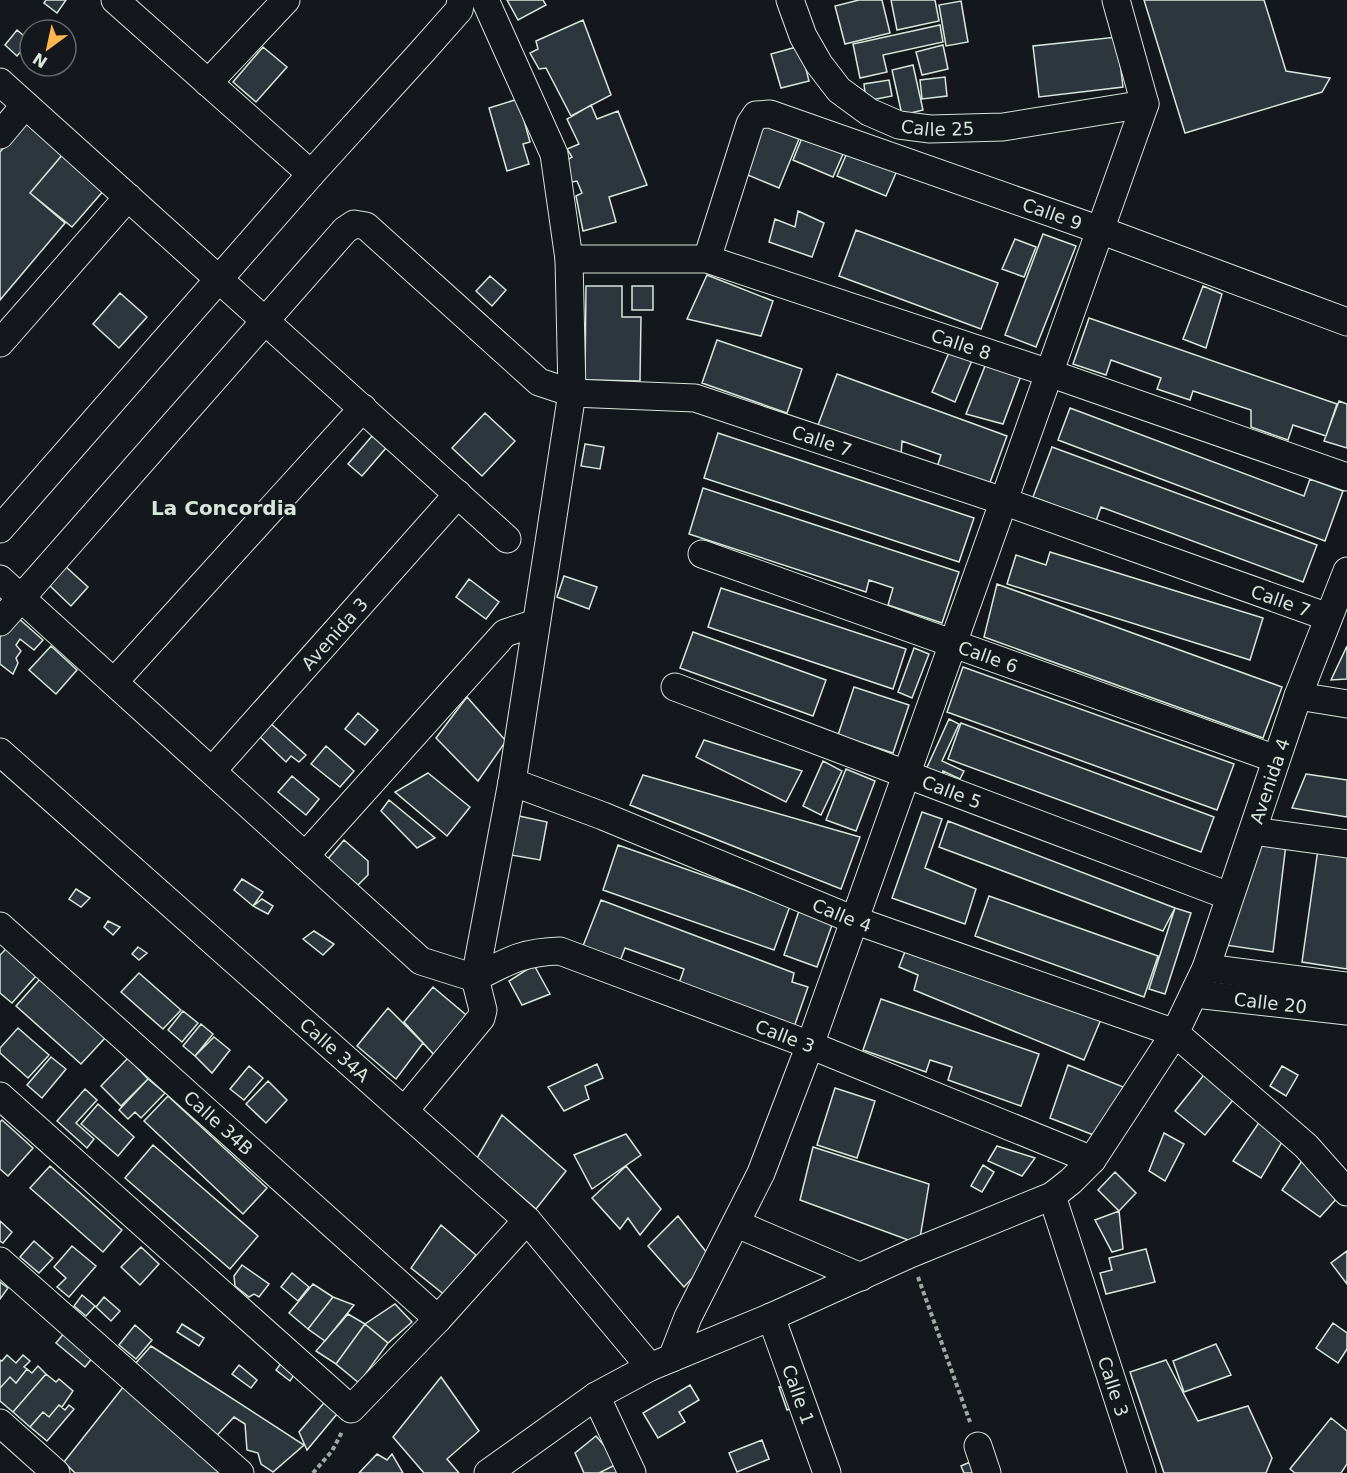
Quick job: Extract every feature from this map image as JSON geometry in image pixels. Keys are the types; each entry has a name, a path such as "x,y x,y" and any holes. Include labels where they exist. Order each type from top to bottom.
{"street":[{"path":"115,0 312,174"},
{"path":"208,83 286,0"},
{"path":"0,529 459,10 461,0"},
{"path":"405,1110 481,1018 483,1010 475,978 512,782 572,393 569,259 554,154 485,0"},
{"name":"Calle 25","path":"790,0 808,45 839,90 869,112 899,125 930,129 1003,127 1145,104"},
{"path":"661,1362 688,1317 761,1173 810,1045 1145,104 1116,0"},
{"path":"0,82 507,539"},
{"path":"0,135 25,105"},
{"name":"Calle 9","path":"706,259 750,124 756,116 770,114 1100,230 1347,322"},
{"path":"0,343 128,196"},
{"name":"Calle 7","path":"265,319 345,230 354,224 366,226 539,382 572,393 695,398 1003,501 1328,617"},
{"name":"Calle 8","path":"569,259 706,259 1049,373 1347,477"},
{"path":"0,622 265,319"},
{"path":"114,682 363,408"},
{"name":"Avenida 3","path":"212,771 458,495"},
{"name":"Calle 6","path":"702,554 1276,759"},
{"name":"Avenida 4","path":"488,1473 596,1396 661,1362 771,1317 910,1254 1052,1196 1092,1160 1175,1033 1195,994 1206,968 1298,696 1347,571"},
{"path":"0,579 421,961 475,978"},
{"path":"305,856 505,633 536,623"},
{"name":"Calle 5","path":"675,687 1229,896"},
{"path":"1298,696 1347,704"},
{"name":"Calle 34A","path":"0,753 527,1220 661,1362"},
{"name":"Calle 4","path":"512,782 603,816 854,920 1175,1033"},
{"path":"1253,831 1347,844"},
{"name":"Calle 34B","path":"0,926 438,1318"},
{"name":"Calle 3","path":"475,978 519,956 560,951 810,1045 1092,1160"},
{"name":"Calle 20","path":"1206,968 1347,986"},
{"name":"Calle 20","path":"1195,994 1347,1011"},
{"path":"1175,1033 1306,1146 1347,1192"},
{"path":"0,1096 351,1409 527,1220"},
{"name":"Calle 3","path":"1052,1196 1142,1473"},
{"path":"736,1224 861,1277"},
{"path":"0,1261 240,1473"},
{"name":"Calle 1","path":"771,1317 827,1473"},
{"path":"596,1396 632,1473"},
{"path":"0,1423 56,1473"},
{"path":"978,1446 987,1473"}],"path":[{"path":"910,1254 978,1446"},
{"path":"313,1473 332,1451 351,1409"}],"building":[{"path":"46,0 66,0 57,13 44,3"},
{"path":"507,0 543,0 546,5 518,20"},
{"path":"859,0 882,0 890,33 845,44 835,6"},
{"path":"891,0 935,0 939,21 897,30"},
{"path":"1144,0 1264,0 1286,71 1330,78 1322,92 1185,133"},
{"path":"961,1 968,42 946,46 939,5"},
{"path":"583,20 611,95 571,116 546,68 539,69 530,53 538,49 536,41"},
{"path":"940,25 943,42 883,55 887,72 860,78 853,44"},
{"path":"17,30 18,31 17,56 5,45"},
{"path":"1117,37 1123,87 1039,97 1033,46"},
{"path":"943,45 948,69 922,75 916,52"},
{"path":"800,46 809,81 781,88 771,54"},
{"path":"263,47 287,67 256,102 233,82"},
{"path":"913,65 923,110 902,115 892,70"},
{"path":"945,77 947,96 922,99 920,80"},
{"path":"889,80 892,96 866,101 864,84"},
{"path":"518,99 530,142 523,144 529,164 507,171 489,108"},
{"path":"591,105 597,119 618,111 647,185 609,197 616,222 583,231 576,196 582,193 577,181 572,182 564,162 572,157 567,149 579,144 567,119"},
{"path":"756,122 799,139 779,188 736,170"},
{"path":"25,123 63,154 30,193 65,223 0,300 0,152"},
{"path":"806,128 843,154 833,177 793,160"},
{"path":"850,146 899,166 886,196 837,176"},
{"path":"63,154 105,189 72,227 30,193"},
{"path":"798,211 824,223 812,257 769,242 775,219 795,227"},
{"path":"856,230 998,283 981,329 839,276"},
{"path":"1043,234 1076,246 1036,347 1005,335"},
{"path":"1015,239 1036,247 1024,277 1002,269"},
{"path":"707,275 773,301 761,336 687,319"},
{"path":"490,276 506,290 492,306 476,291"},
{"path":"586,286 622,286 622,317 641,317 640,381 585,380"},
{"path":"632,286 653,286 653,310 632,310"},
{"path":"1203,286 1222,294 1206,348 1183,339"},
{"path":"120,293 147,317 119,348 93,324"},
{"path":"1089,318 1337,404 1326,436 1293,425 1288,440 1251,427 1251,410 1193,391 1190,400 1157,389 1161,378 1111,360 1106,375 1073,364"},
{"path":"717,340 802,369 787,413 702,383"},
{"path":"951,348 973,358 955,402 932,392"},
{"path":"987,361 1022,373 1003,424 966,414"},
{"path":"837,374 1007,436 989,485 937,467 941,455 902,441 901,456 818,425"},
{"path":"1339,401 1347,404 1347,448 1324,441"},
{"path":"1070,408 1304,496 1310,479 1343,491 1325,541 1058,440"},
{"path":"485,413 515,441 482,476 452,448"},
{"path":"718,433 974,518 959,562 704,478"},
{"path":"372,436 386,448 362,476 348,464"},
{"path":"585,444 604,447 600,469 581,466"},
{"path":"1052,447 1317,545 1303,582 1101,507 1096,521 1033,497"},
{"path":"703,488 959,572 942,623 888,605 893,588 869,580 866,592 689,534"},
{"path":"1050,552 1263,618 1250,660 1007,584 1016,555 1046,565"},
{"path":"65,566 88,587 71,606 48,584"},
{"path":"564,576 597,587 589,609 557,597"},
{"path":"469,579 499,602 486,619 456,597"},
{"path":"997,584 1282,687 1263,738 984,637"},
{"path":"721,588 906,649 893,689 708,627"},
{"path":"17,617 43,640 34,650 20,639 16,645 21,651 16,658 18,663 13,674 0,664 0,637"},
{"path":"693,632 826,680 813,716 680,668"},
{"path":"51,646 77,670 56,694 29,670"},
{"path":"1347,646 1347,679 1331,680"},
{"path":"914,648 929,654 912,698 898,692"},
{"path":"963,667 1234,764 1217,810 947,712"},
{"path":"854,687 909,705 893,753 838,735"},
{"path":"467,697 506,741 478,781 436,738"},
{"path":"358,713 378,730 365,745 345,729"},
{"path":"949,719 959,724 942,761 964,771 960,779 943,771 939,780 924,774"},
{"path":"269,722 306,755 299,762 291,756 286,762 258,735"},
{"path":"961,723 1214,817 1201,852 948,759"},
{"path":"704,740 802,771 786,802 696,757"},
{"path":"326,746 354,771 340,787 311,764"},
{"path":"823,761 842,771 821,815 803,806"},
{"path":"846,769 875,781 856,831 826,820"},
{"path":"428,773 470,807 447,836 395,792"},
{"path":"1306,774 1347,780 1347,817 1292,808"},
{"path":"643,775 860,837 841,889 630,805"},
{"path":"292,776 319,799 306,815 278,792"},
{"path":"389,800 435,838 417,848 381,811"},
{"path":"922,812 942,819 925,868 976,889 965,924 892,898"},
{"path":"519,816 547,822 540,860 511,855"},
{"path":"948,821 1175,908 1163,931 939,847"},
{"path":"1258,837 1286,844 1273,952 1225,945"},
{"path":"344,840 368,861 368,875 358,885 327,860"},
{"path":"618,845 790,906 774,950 603,890"},
{"path":"1318,849 1347,853 1347,969 1302,962"},
{"path":"242,879 263,892 253,906 234,890"},
{"path":"76,889 90,898 81,907 69,899"},
{"path":"989,896 1158,956 1144,997 975,936"},
{"path":"262,899 273,906 268,914 253,906"},
{"path":"601,900 794,973 792,982 808,987 794,1027 678,986 684,969 625,948 619,964 581,951"},
{"path":"802,902 836,914 817,967 784,955"},
{"path":"1175,908 1191,913 1165,994 1149,989"},
{"path":"108,921 120,927 113,935 104,927"},
{"path":"314,931 334,944 323,955 303,939"},
{"path":"908,944 1102,1017 1084,1060 914,990 918,975 899,967"},
{"path":"138,947 147,953 139,960 132,954"},
{"path":"6,949 36,976 12,1003 0,993 0,955"},
{"path":"534,965 550,994 522,1005 509,981"},
{"path":"139,973 181,1010 163,1029 121,992"},
{"path":"40,979 105,1038 81,1064 16,1006"},
{"path":"433,987 471,1019 437,1058 404,1022"},
{"path":"881,999 1039,1054 1021,1106 948,1080 952,1067 930,1060 926,1072 863,1050"},
{"path":"388,1008 423,1043 396,1079 357,1046"},
{"path":"183,1011 198,1023 182,1042 168,1030"},
{"path":"201,1024 213,1034 195,1056 183,1046"},
{"path":"18,1028 49,1055 28,1078 0,1053 0,1048"},
{"path":"214,1037 230,1050 212,1073 195,1056"},
{"path":"51,1057 66,1069 42,1098 27,1085"},
{"path":"128,1058 148,1079 121,1106 101,1086"},
{"path":"597,1064 603,1078 585,1086 589,1099 564,1111 548,1087"},
{"path":"1068,1065 1126,1088 1096,1136 1050,1118"},
{"path":"249,1066 263,1078 244,1100 230,1089"},
{"path":"1282,1066 1298,1075 1286,1096 1270,1086"},
{"path":"1207,1071 1237,1095 1205,1135 1175,1111"},
{"path":"148,1079 165,1093 141,1118 135,1112 128,1119 119,1110"},
{"path":"268,1081 287,1100 266,1123 246,1104"},
{"path":"835,1088 875,1101 857,1158 817,1145"},
{"path":"85,1089 97,1100 76,1123 94,1139 87,1148 57,1121"},
{"path":"168,1096 267,1188 243,1214 144,1121"},
{"path":"98,1104 134,1137 118,1156 81,1124"},
{"path":"502,1115 566,1171 536,1209 477,1158"},
{"path":"1262,1118 1285,1137 1261,1178 1233,1161"},
{"path":"2,1120 33,1148 8,1176 0,1169 0,1122"},
{"path":"1164,1133 1184,1144 1165,1181 1149,1171"},
{"path":"626,1134 641,1155 592,1189 574,1155"},
{"path":"153,1145 258,1236 230,1269 125,1178"},
{"path":"997,1146 1035,1158 1022,1176 988,1161"},
{"path":"813,1147 929,1184 919,1244 800,1200"},
{"path":"1302,1161 1339,1196 1320,1217 1282,1190"},
{"path":"983,1165 994,1172 982,1192 971,1186"},
{"path":"50,1166 122,1230 103,1252 30,1188"},
{"path":"626,1166 661,1209 640,1235 628,1218 620,1229 592,1198"},
{"path":"1115,1172 1136,1193 1119,1211 1098,1190"},
{"path":"1119,1211 1123,1249 1112,1252 1095,1220"},
{"path":"678,1216 711,1258 684,1287 648,1246"},
{"path":"0,1221 12,1232 3,1243 0,1241"},
{"path":"441,1225 476,1255 446,1296 411,1268"},
{"path":"34,1241 53,1258 39,1273 20,1257"},
{"path":"72,1246 96,1266 69,1297 57,1287 66,1278 54,1267"},
{"path":"141,1247 159,1264 140,1285 121,1267"},
{"path":"1146,1249 1155,1282 1106,1294 1100,1273 1112,1270 1109,1258"},
{"path":"1347,1251 1347,1284 1331,1263"},
{"path":"242,1265 269,1284 259,1297 254,1294 249,1297 235,1286 234,1276"},
{"path":"292,1273 309,1287 298,1301 281,1287"},
{"path":"0,1282 8,1288 0,1299"},
{"path":"313,1284 333,1297 308,1329 289,1313"},
{"path":"82,1295 95,1306 86,1316 74,1306"},
{"path":"104,1297 120,1311 111,1321 96,1307"},
{"path":"333,1297 354,1305 325,1341 308,1329"},
{"path":"395,1304 412,1322 388,1343 365,1324"},
{"path":"348,1314 365,1324 336,1364 316,1351"},
{"path":"1333,1323 1347,1333 1347,1349 1338,1363 1316,1348"},
{"path":"182,1324 204,1338 199,1346 177,1332"},
{"path":"365,1324 388,1343 359,1383 336,1364"},
{"path":"135,1325 152,1340 136,1359 119,1345"},
{"path":"65,1332 94,1356 85,1367 56,1343"},
{"path":"1216,1344 1231,1375 1184,1392 1173,1361"},
{"path":"151,1346 304,1445 273,1472 261,1464 258,1453 247,1450 245,1424 234,1417 210,1443 134,1365"},
{"path":"7,1355 16,1363 23,1355 30,1361 24,1367 27,1369 16,1383 10,1377 0,1388 0,1360 2,1361"},
{"path":"1166,1360 1198,1421 1248,1406 1272,1458 1266,1473 1164,1473 1130,1372"},
{"path":"282,1362 296,1372 290,1381 276,1370"},
{"path":"239,1365 257,1380 251,1388 232,1374"},
{"path":"38,1366 46,1374 13,1412 0,1401 0,1388 10,1377 16,1383 27,1369 32,1373"},
{"path":"46,1374 56,1382 59,1379 73,1391 62,1407 59,1405 49,1417 43,1412 30,1427 13,1412"},
{"path":"441,1377 479,1431 447,1459 459,1473 424,1473 393,1437"},
{"path":"690,1385 699,1400 679,1412 685,1422 658,1438 643,1413"},
{"path":"124,1386 225,1473 75,1473 64,1462"},
{"path":"779,1387 790,1388 796,1407 787,1410"},
{"path":"329,1397 342,1408 307,1450 299,1432"},
{"path":"59,1405 65,1410 69,1405 74,1409 47,1441 30,1427 43,1412 49,1417"},
{"path":"1331,1418 1347,1431 1347,1464 1341,1473 1295,1473 1290,1469"},
{"path":"596,1436 619,1463 599,1473 584,1473 575,1453"},
{"path":"762,1440 769,1459 737,1472 729,1453"},
{"path":"377,1454 387,1460 392,1454 403,1473 359,1473"},
{"path":"970,1462 974,1473 964,1473 961,1466"},
{"path":"619,1463 624,1473 599,1473"}],"district":[{"name":"La Concordia","path":"224,508"}]}
